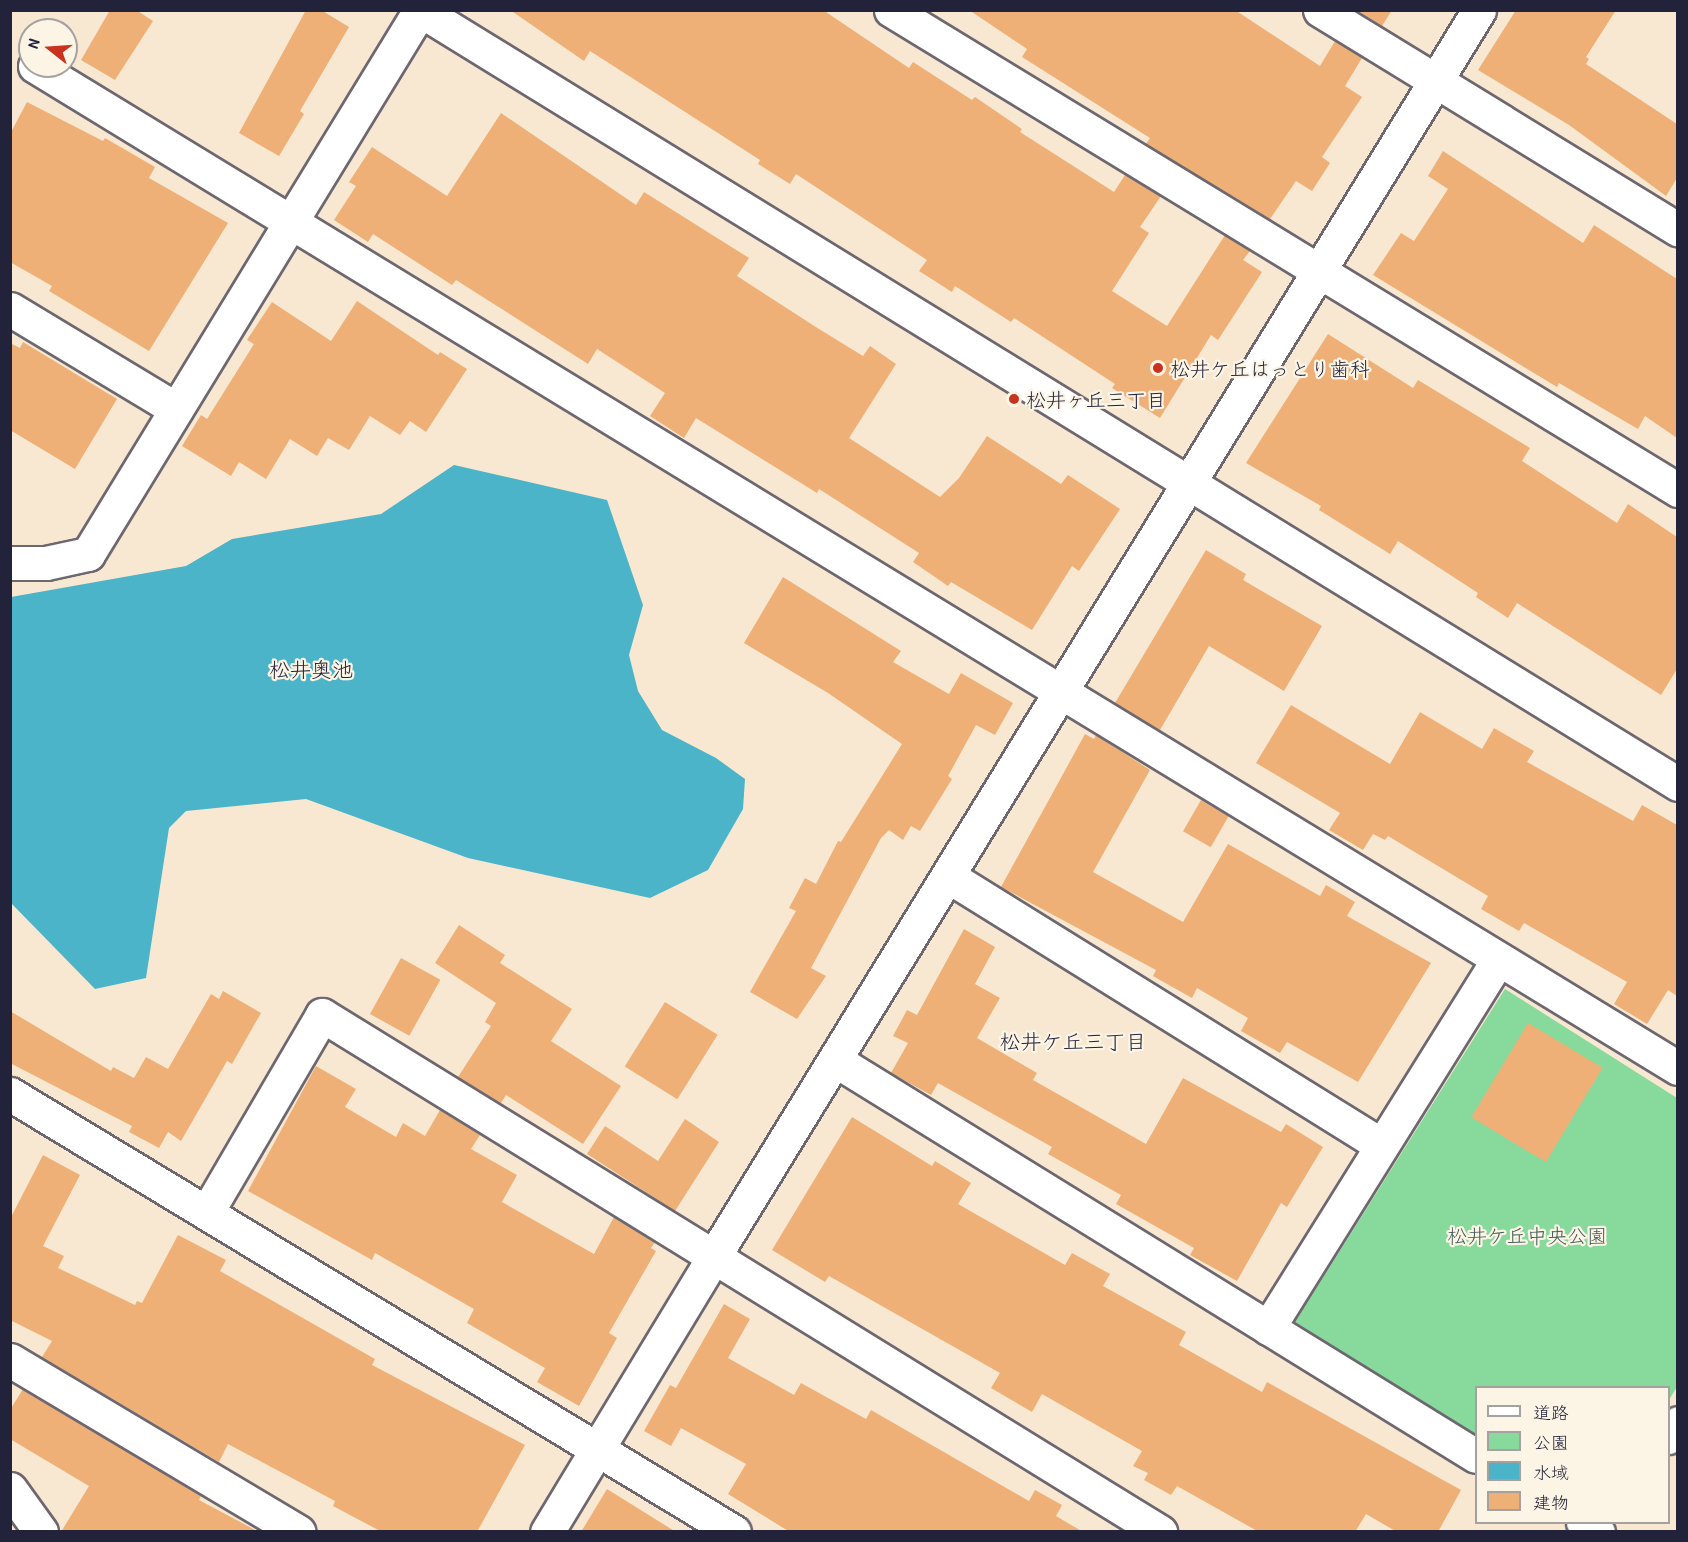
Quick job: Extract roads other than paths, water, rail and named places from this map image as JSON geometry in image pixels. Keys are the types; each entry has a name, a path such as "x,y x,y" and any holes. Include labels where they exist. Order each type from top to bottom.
{"street":[{"path":"10,562 46,563 88,554 420,10 1677,784"},
{"path":"891,10 1677,490"},
{"path":"1320,10 1677,229"},
{"path":"547,1532 1479,10"},
{"path":"55,78 1677,1068"},
{"path":"10,309 176,409"},
{"path":"948,876 1381,1144"},
{"path":"1268,1328 1381,1144 1499,959"},
{"path":"207,1212 322,1015 1160,1532"},
{"path":"835,1060 1475,1455"},
{"path":"10,1094 598,1447 735,1532"},
{"path":"10,1360 299,1532"},
{"path":"10,1489 41,1532"}],"water":[{"path":"454,465 607,500 643,605 629,655 638,691 662,730 716,758 745,779 743,809 708,870 650,898 468,858 306,799 186,811 169,828 146,978 95,989 11,903 11,597 186,566 232,539 381,514"}],"place":[{"name":"松井ケ丘はっとり歯科","path":"1158,368"},
{"name":"松井ヶ丘三丁目","path":"1014,399"}],"district":[{"name":"松井奥池","path":"311,670"},
{"name":"松井ケ丘三丁目","path":"1073,1042"}],"park label":[{"name":"松井ケ丘中央公園","path":"1527,1235"}]}
